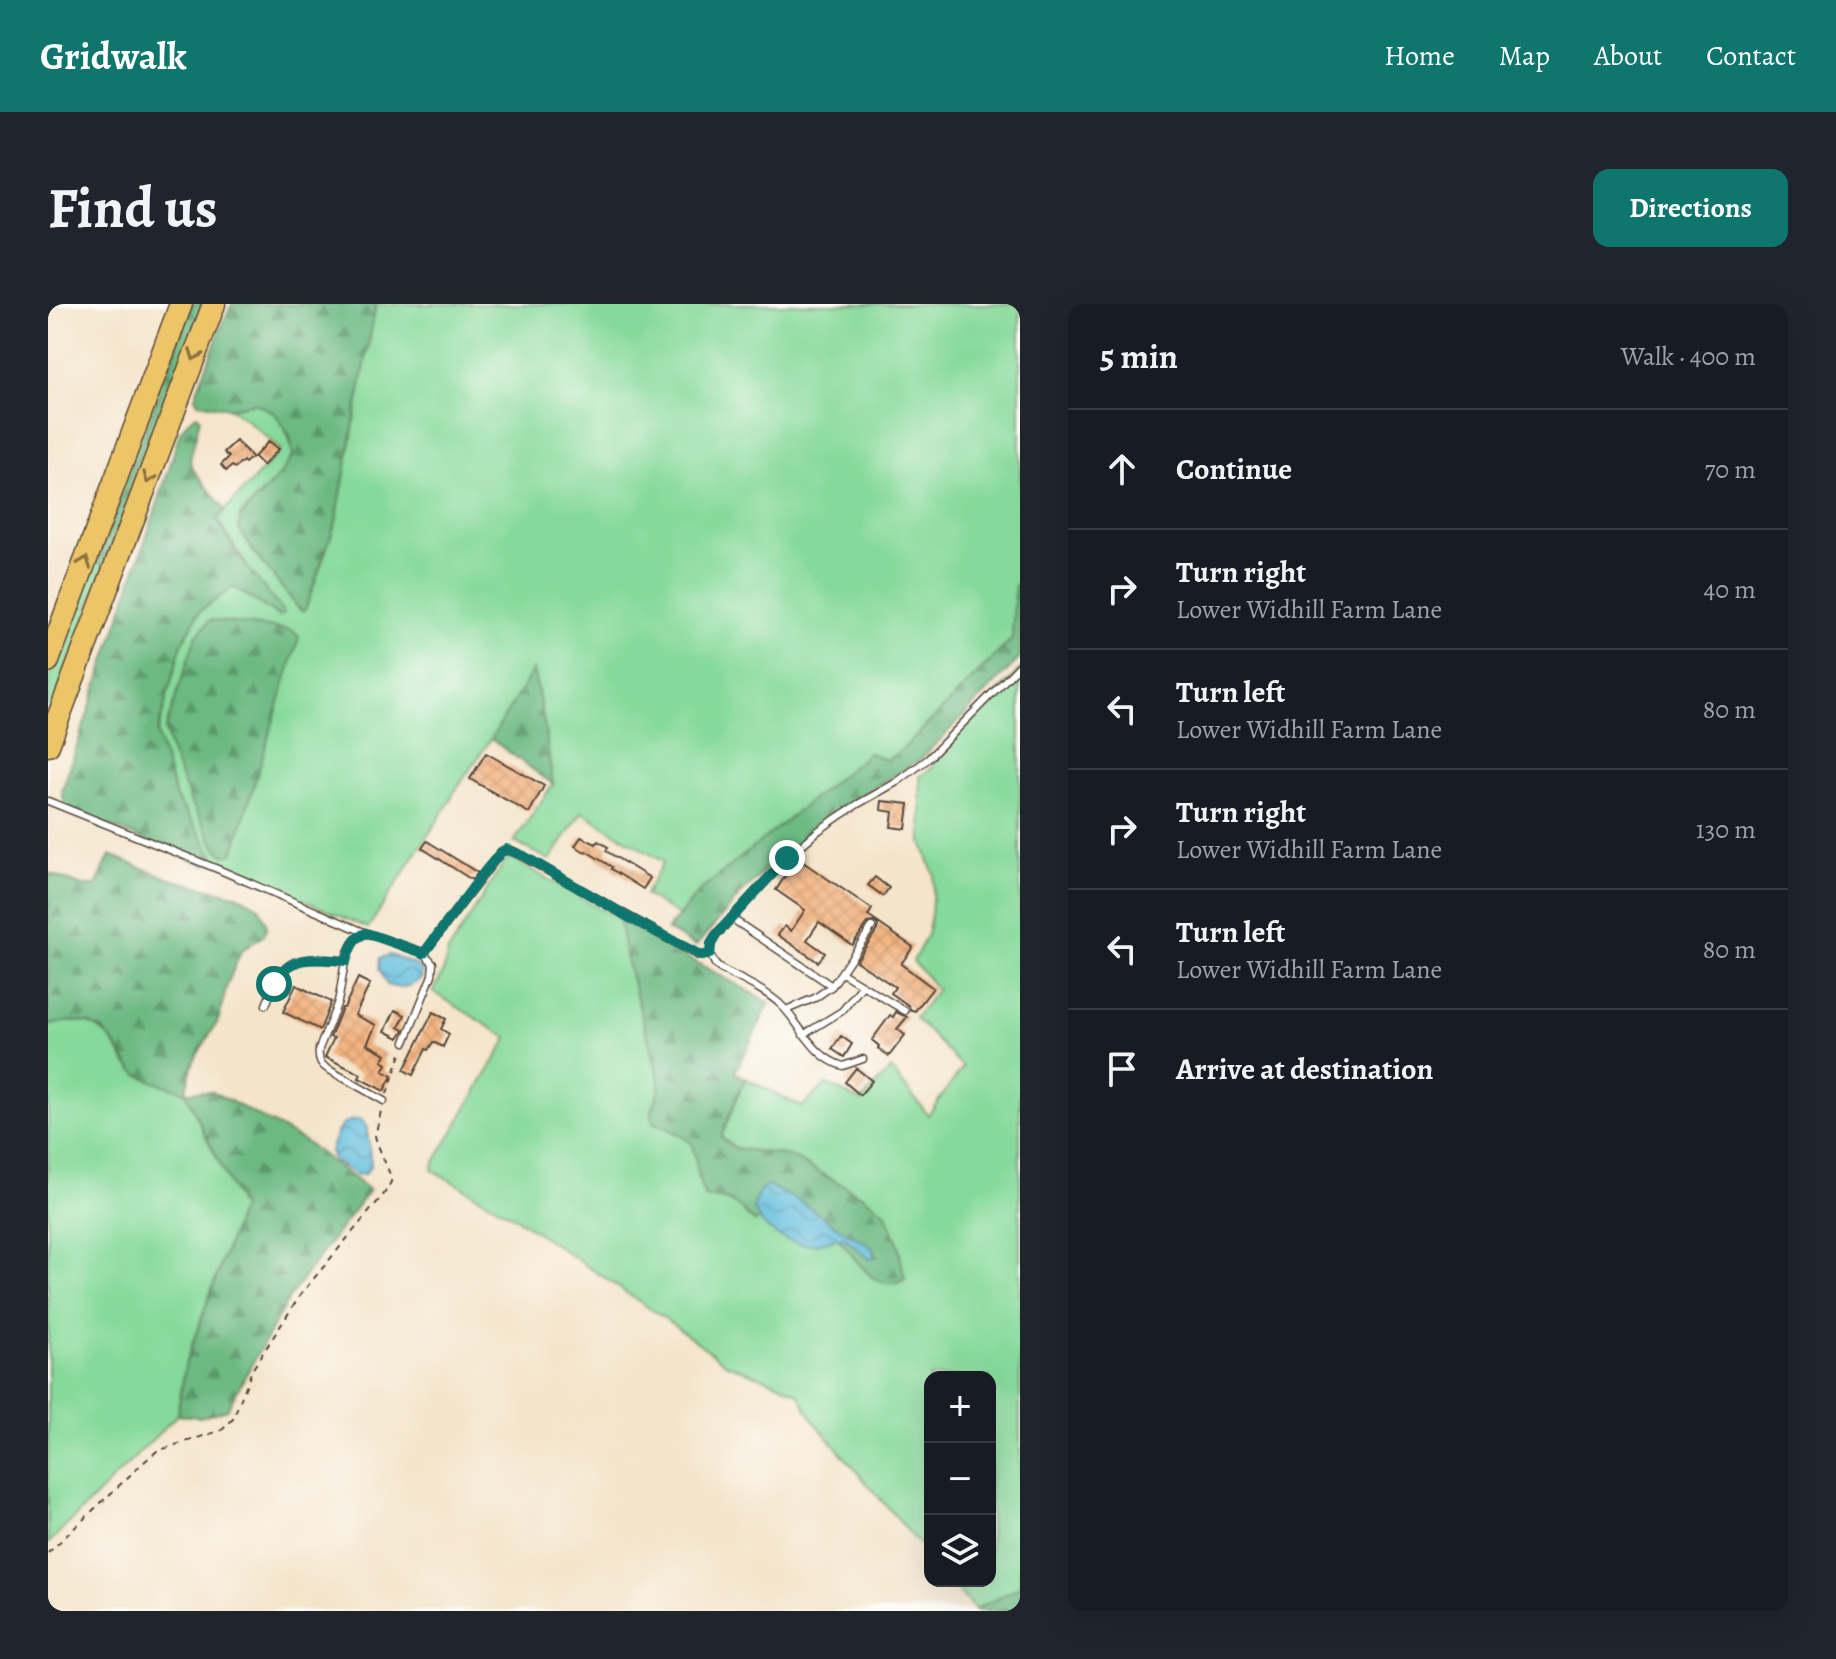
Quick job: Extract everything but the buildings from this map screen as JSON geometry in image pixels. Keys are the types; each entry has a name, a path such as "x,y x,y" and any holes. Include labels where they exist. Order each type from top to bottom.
{"highway":[{"path":"48,661 181,304"},
{"path":"48,745 214,304"}],"lane":[{"path":"863,1059 838,1065 821,1054 786,1010 769,996 715,964 710,954 711,944 787,858 818,831 928,759 1020,665"},
{"path":"48,801 366,933 424,953 433,963 432,975 405,1042"},
{"path":"424,953 485,871 506,849 524,856 699,956 710,954"},
{"path":"731,918 832,986"},
{"path":"786,1010 815,998 832,986 872,927"},
{"path":"366,933 354,940 337,1003 318,1056 326,1068 384,1101"},
{"path":"266,1005 279,974 292,963 308,959 346,961"},
{"path":"842,973 905,1011"},
{"path":"803,1035 842,1011 862,986"}],"path":[{"path":"48,1553 157,1451 222,1430 233,1419 252,1370 293,1306 391,1182 390,1170 375,1136 405,1042"}],"green space":[{"path":"189,304 193,304 99,559 99,563 105,564 48,722 48,681"},
{"path":"193,304 203,304 104,565 99,563 99,559"},
{"path":"232,304 376,304 336,521 305,610 301,611 239,529 240,517 280,475 293,455 290,436 274,412 254,403 229,408 198,403 195,397"},
{"path":"376,304 1020,304 1020,581 1015,586 1012,639 903,749 701,890 679,916 645,895 663,862 582,812 550,860 514,842 553,784 491,739 368,928 228,867 213,857 176,798 157,734 181,646 199,612 233,587 279,616 217,519 281,450 229,408 253,404 264,406 277,416 289,439 293,455 280,475 240,516 253,551 301,611 305,610 336,521"},
{"path":"197,415 200,418 190,460 193,469 225,510 217,519 238,555 284,613 279,616 233,587 199,612 181,646 157,734 176,798 213,857 206,865 65,808 62,791 177,442 182,429"},
{"path":"1020,581 1020,658 920,760 862,795 783,854 743,892 696,946 667,930 701,890 869,753 887,760 903,749 1012,639 1015,586"},
{"path":"210,620 292,630 299,637 233,854 225,856 216,848 191,802 165,730 196,636"},
{"path":"1020,669 1020,1587 974,1609 955,1587 996,1587 996,1371 924,1371 924,1550 813,1420 799,1394 727,1364 513,1216 432,1170 508,1038 433,992 443,973 448,952 505,861 511,858 619,920 628,966 660,1081 661,1091 652,1110 653,1122 692,1143 705,1196 735,1204 750,1219 755,1222 760,1219 787,1240 805,1244 838,1238 850,1252 898,1243 885,1212 863,1196 790,1156 735,1148 721,1137 745,1078 802,1107 826,1084 861,1101 891,1069 928,1115 963,1067 915,1018 937,989 913,961 927,935 931,915 934,875 922,842 920,776 933,767 933,760"},
{"path":"533,670 542,711 553,784 491,739"},
{"path":"110,855 173,880 239,896 259,907 267,926 264,935 241,951 227,985 218,1021 194,1060 185,1092 138,1074 111,1039 97,1027 82,1022 48,1026 48,873 83,886 96,886"},
{"path":"619,920 770,1003 735,1072 745,1078 721,1137 735,1148 790,1156 863,1196 885,1212 898,1243 905,1280 891,1283 878,1281 867,1273 829,1229 817,1223 760,1219 755,1222 735,1204 705,1197 692,1143 653,1122 660,1081 628,966"},
{"path":"65,1021 92,1023 111,1038 126,1063 139,1075 185,1092 241,1208 186,1362 177,1415 48,1544 48,1026"},
{"path":"212,1091 304,1141 369,1190 288,1299 227,1409 200,1417 177,1415 186,1362 241,1208 185,1092"},
{"path":"1020,1587 1020,1611 974,1609 991,1602"}],"water":[{"path":"390,955 423,970 421,979 405,987 387,985 379,968 380,958"},
{"path":"361,1119 367,1128 371,1165 365,1174 356,1175 334,1161 330,1152 342,1125"},
{"path":"768,1186 798,1200 868,1244 873,1249 874,1258 869,1259 841,1238 810,1244 790,1241 772,1232 754,1208 760,1192"}],"route":[{"path":"274,984 279,974 292,963 318,959 346,961 354,940 366,933 424,953 485,871 506,849 524,856 699,956 710,954 717,934 787,858"}]}
